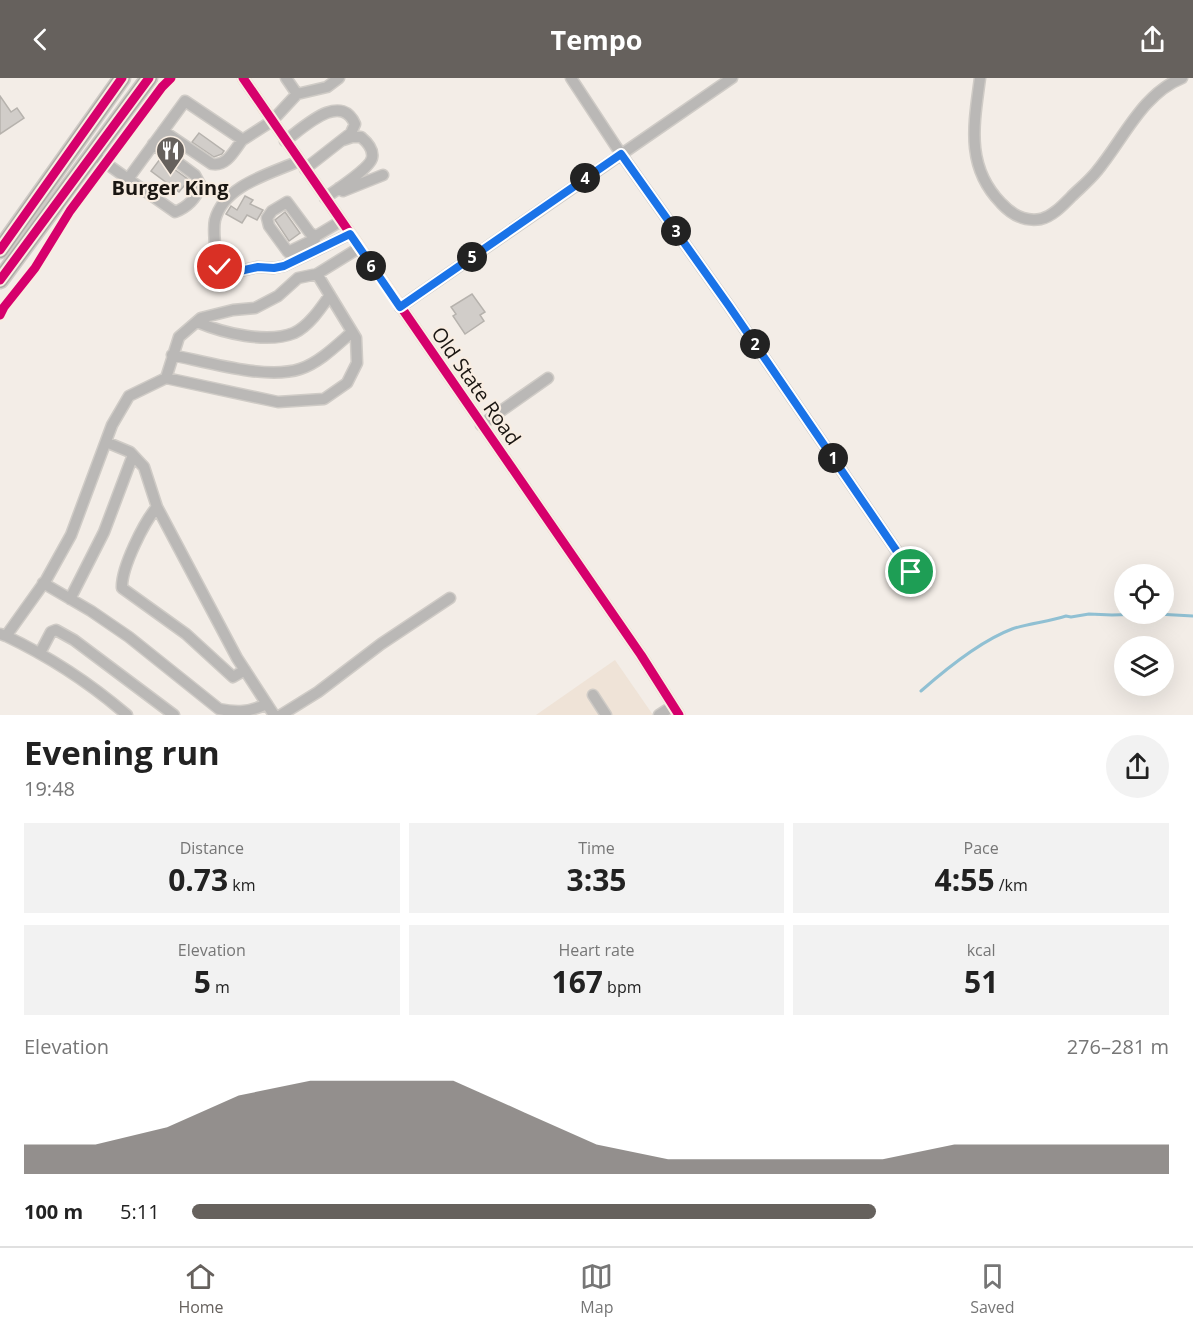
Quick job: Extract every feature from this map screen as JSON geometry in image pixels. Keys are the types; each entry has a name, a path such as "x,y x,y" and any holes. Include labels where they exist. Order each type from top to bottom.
{"highway":[{"path":"0,250 122,78"},
{"path":"0,280 149,78"}],"street":[{"name":"Old State Road","path":"243,78 629,639 676,711"},
{"path":"286,78 297,94"},
{"path":"163,131 212,164 224,164 243,139 272,121 297,94 320,89 339,78"},
{"path":"571,78 621,154 729,306 911,572 924,578"},
{"path":"400,307 732,78"},
{"path":"980,78 974,132 976,163 997,199 1015,216 1027,220 1043,219 1057,211 1096,171 1135,118 1154,97 1165,87 1182,78"},
{"path":"128,179 185,101 243,139"},
{"path":"285,141 324,114 339,109 351,117 355,124 351,133 340,142 302,165 237,190 225,201 218,212 215,223 215,255 220,267 231,273 258,267 284,266 350,234"},
{"path":"325,198 370,164 373,153 362,137 352,137 340,142"},
{"path":"93,154 175,212 186,207 201,186 195,175 153,144"},
{"path":"339,188 343,190 352,188 383,175"},
{"path":"316,236 310,233 287,202 272,211 267,218 269,226 288,252 315,239 316,236 341,221"},
{"path":"166,378 179,337 201,318 232,310 255,308 278,296 298,278 317,274 359,248"},
{"path":"127,715 40,653 3,635 43,583 71,535 112,425 129,396 166,378 278,402 324,399 347,383 357,363 356,338 317,274"},
{"path":"197,322 211,328 246,336 280,337 296,332 318,313 330,295"},
{"path":"172,354 249,369 282,372 301,369 320,358 352,332"},
{"path":"481,425 548,378"},
{"path":"106,442 130,452 144,467 157,507 245,670 274,715"},
{"path":"70,599 104,532 133,455"},
{"path":"157,507 148,517 121,576 122,588 186,634 233,677 245,670"},
{"path":"43,583 129,637 219,709 236,713 250,711 267,704"},
{"path":"281,715 318,692 381,644 450,598"},
{"path":"40,653 51,632 56,630 74,640 174,715"},
{"path":"593,695 606,715"},
{"path":"659,715 676,711"}],"shaded area":[{"path":"615,660 653,715 536,715"}],"building":[{"path":"0,96 11,112 17,108 24,118 0,134"},
{"path":"199,133 224,151 222,154 214,157 192,142"},
{"name":"Burger King","path":"160,159 189,180 179,192 151,171"},
{"path":"245,196 253,200 250,204 263,210 257,220 247,215 242,223 226,214 231,206 237,210"},
{"path":"285,212 300,233 289,241 275,220"},
{"path":"472,294 485,312 480,315 484,321 465,334 453,316 456,314 451,307"}],"waterway":[{"path":"921,691 976,648 1012,629 1066,616 1114,615"},
{"path":"1174,615 1193,616"}],"cycle path":[{"path":"0,250 122,78"},
{"path":"0,280 149,78"},
{"path":"0,315 35,268 70,211 171,78"},
{"path":"243,78 641,655 679,715"}],"place":[{"name":"Burger King","path":"170,176"}],"route":[{"path":"220,267 231,273 258,267 284,266 350,234 400,307 621,154 729,306 911,572"}]}
